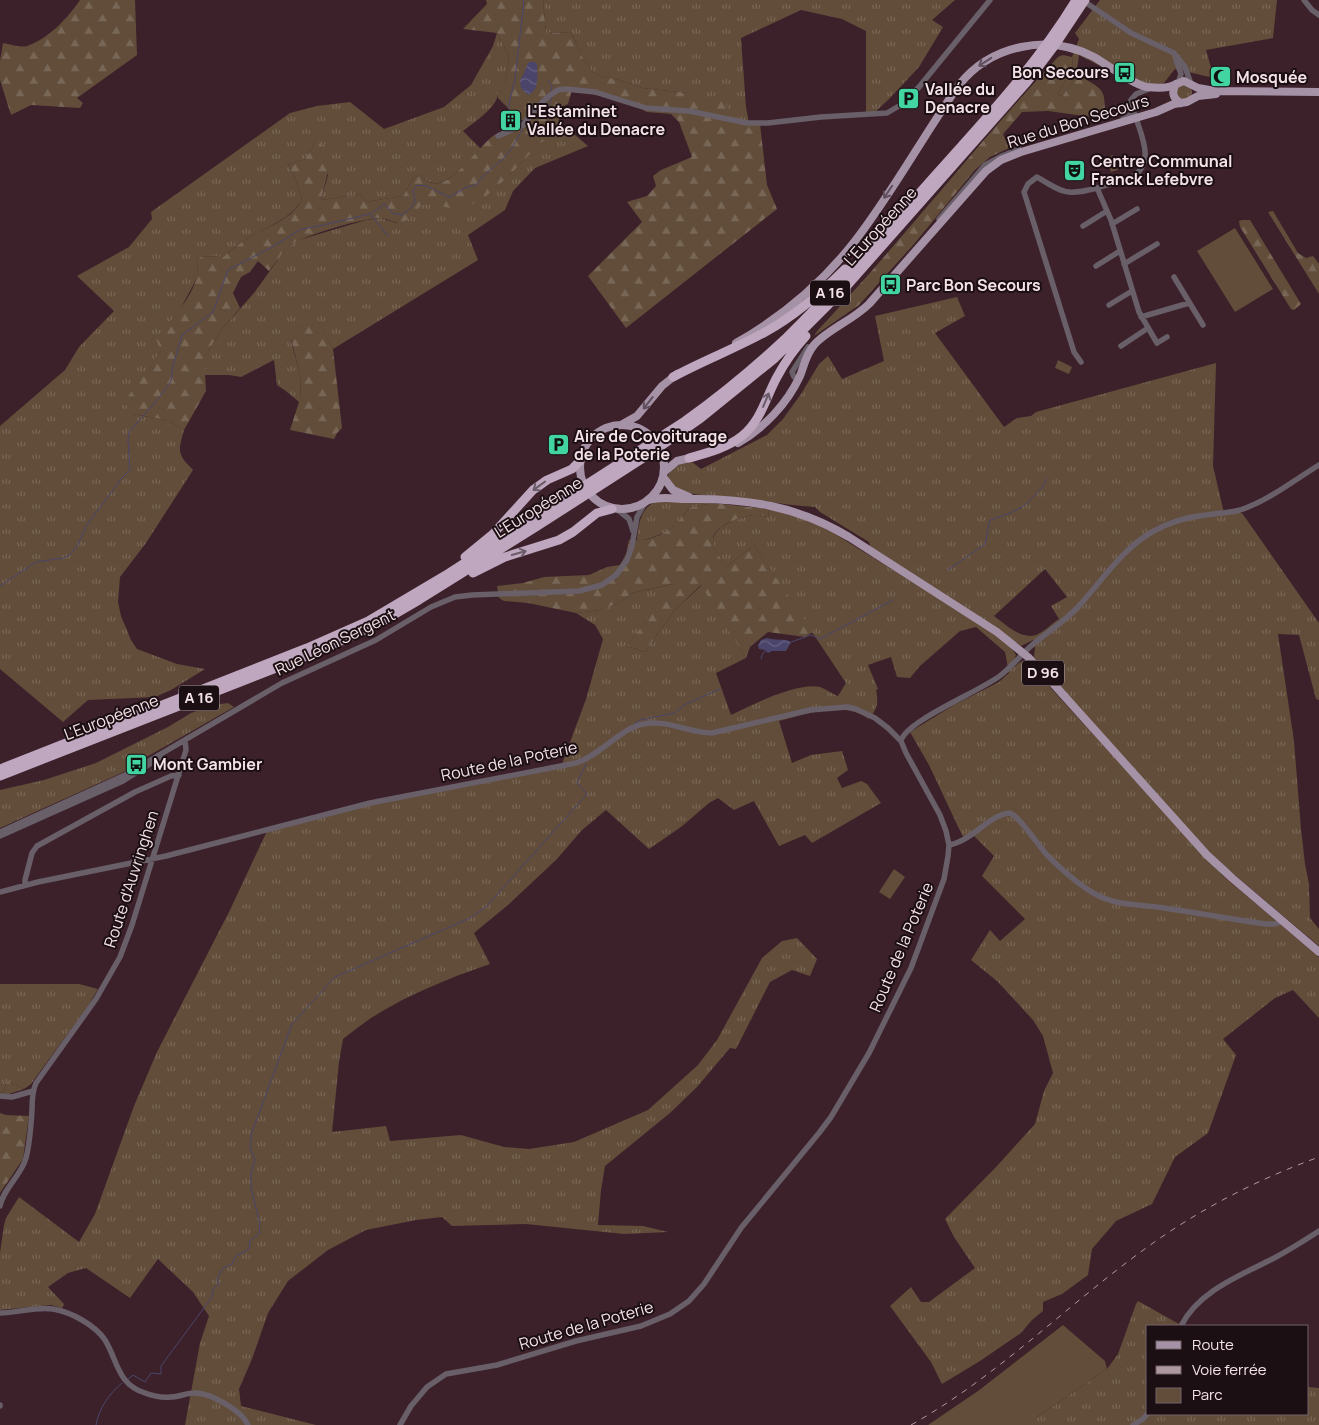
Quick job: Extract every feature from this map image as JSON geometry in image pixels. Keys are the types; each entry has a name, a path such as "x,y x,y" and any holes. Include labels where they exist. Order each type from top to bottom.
{"highway":[{"name":"L'Européenne","path":"678,431 786,338 838,285 1026,72 1076,0"},
{"name":"L'Européenne","path":"0,776 317,652 395,614 678,431 753,378 825,309 1027,82 1050,53 1084,0"},
{"path":"673,377 748,342 797,312 836,278 922,190"},
{"path":"689,458 722,447 749,429 760,414 784,364 821,318 825,309"},
{"path":"434,582 442,573 493,534 530,492 547,480 572,469 580,461"},
{"name":"L'Européenne","path":"0,769 324,641 384,612 567,502"},
{"path":"395,614 497,561 559,540 573,532 597,513 615,509"}],"main road":[{"path":"798,378 788,397 774,414 747,438 718,452 675,462 663,475 658,488 647,501 633,508 615,509 597,502 586,490 580,478 580,461 584,448 593,436 606,428 621,425 637,416 659,389 673,377 693,364 728,348 786,310 839,260 859,235 964,80 979,66 997,55 1030,45 1052,45 1074,49 1097,59 1140,84 1155,87 1166,87 1184,81 1202,89 1218,91 1319,92"},
{"path":"1177,84 1173,89 1173,95 1181,103 1200,96 1232,94 1319,96"},
{"path":"1192,84 1195,91 1192,99"},
{"name":"Rue du Bon Secours","path":"798,378 808,353 817,342 864,310 979,177 1001,160 1021,152 1181,103"},
{"path":"621,425 637,428 653,439 662,456 663,475"},
{"name":"D 96","path":"663,475 669,486 676,492 701,499"},
{"name":"D 96","path":"647,501 662,498 746,501 797,512 826,524 987,625 1024,653 1070,701 1207,855 1319,952"}],"street":[{"path":"498,136 526,122 535,109 554,93 566,88 591,91 646,108 689,111 747,123 768,124 821,117 887,113 904,103 919,87 990,0"},
{"path":"1084,0 1127,31 1177,56 1187,70 1192,84"},
{"path":"1304,0 1319,15"},
{"path":"1158,46 1177,61 1181,74 1177,84"},
{"name":"Rue du Bon Secours","path":"926,237 980,170 990,162 1017,150 1125,118 1130,114 1131,99 1134,95 1155,87"},
{"path":"1081,362 1074,352 1024,192 1028,184 1037,178 1069,193 1097,188 1131,177 1138,172 1143,166 1146,152 1131,105"},
{"path":"1097,188 1112,224 1141,317 1157,343 1167,337"},
{"path":"1112,224 1137,209"},
{"path":"1083,226 1107,211"},
{"path":"1124,264 1158,244"},
{"path":"1096,266 1120,251"},
{"name":"Rue du Bon Secours","path":"798,378 794,377 792,372 812,342 860,309 904,262"},
{"path":"1174,278 1203,325"},
{"path":"1109,305 1132,291"},
{"path":"1141,317 1189,302"},
{"path":"1121,346 1148,328"},
{"path":"901,741 906,732 958,698 1000,676 1024,653 1073,613 1118,560 1147,535 1185,519 1235,511 1251,506 1319,465"},
{"name":"Rue Léon Sergent","path":"0,832 118,778 291,678 376,640 431,607 447,600 472,594 575,591 599,587 614,577 623,567 632,550 638,514 647,501"},
{"path":"615,509 629,519 634,535"},
{"name":"Route de la Poterie","path":"0,892 25,884 152,858 370,803 576,763 591,758 631,729 646,724 661,723 699,732 712,733 810,710 847,707 875,718 901,741 945,828 949,845 944,880 911,968 869,1054 822,1130 740,1228 704,1284 694,1296 674,1312 640,1326 576,1341 497,1365 446,1374 427,1387 411,1406 400,1425"},
{"name":"Route d'Auvringhen","path":"0,1206 4,1192 21,1169 26,1158 30,1135 33,1091 39,1078 98,996 116,965 128,938 186,750 185,740"},
{"name":"Rue Léon Sergent","path":"0,836 126,780 176,745"},
{"path":"25,884 32,853 35,848 135,792 179,774"},
{"path":"949,845 966,839 998,816 1010,813 1015,816 1036,843 1064,871 1092,893 1106,900 1265,924 1283,922"},
{"path":"0,1096 12,1097 33,1091"},
{"path":"1182,1325 1194,1306 1218,1288 1279,1256 1319,1231"},
{"path":"0,1313 46,1308 70,1314 102,1336 120,1374 134,1388 148,1394 166,1398 194,1393 205,1394 239,1413 248,1425"},
{"path":"1133,1425 1146,1415"}],"green space":[{"path":"80,0 135,0 137,55 77,98 83,103 80,108 31,105 11,115 0,80 0,61 3,43 21,47 35,43 57,27"},
{"path":"486,0 543,0 546,33 571,32 583,58 597,75 642,88 688,93 726,101 728,121 760,124 767,185 777,209 626,328 588,276 642,222 627,202 647,196 656,186 653,176 661,170 692,157 679,122 671,114 647,112 627,101 572,90 568,104 559,108 557,138 541,142 510,175 485,197 462,210 423,203 411,217 403,222 397,223 383,218 372,219 332,228 305,238 288,247 269,271 258,261 250,272 241,277 233,293 240,308 223,328 204,357 206,391 184,430 167,420 132,414 124,402 161,351 156,339 189,296 196,280 197,260 202,256 223,257 242,242 291,214 302,200 295,178 288,165 305,159 316,142 333,151 321,200 361,194 365,202 403,196 413,178 419,175 432,183 440,183 448,179 466,164 489,139 496,134 517,126 524,120 520,120 498,98 498,93 505,85 509,56 497,33 463,29 487,4"},
{"path":"543,0 955,0 932,20 943,27 919,67 874,113 866,113 866,31 842,19 801,10 741,38 749,123 728,121 688,93 642,88 597,75 583,58 571,32 546,33"},
{"path":"1100,0 1277,0 1273,38 1206,50 1214,78 1175,69 1163,84 1142,88 1079,55 1077,69 1079,75 1073,80 1062,97 1058,94 1073,66 1072,57 1079,39 1075,33"},
{"path":"497,33 509,56 505,86 498,93 490,109 463,131 481,149 452,176 439,183 433,183 419,175 413,178 403,196 365,202 361,194 321,200 328,175 316,142 305,159 288,165 295,178 302,200 291,213 245,240 223,257 202,256 197,260 197,278 161,351 146,373 132,414 167,420 184,430 180,452 193,470 146,543 120,577 118,602 121,616 137,649 177,664 205,669 171,690 155,697 88,700 63,722 0,669 0,426 65,370 79,347 114,311 77,276 129,247 152,219 151,212 290,113 317,106 350,102 384,129 444,107 471,85 493,46"},
{"path":"1063,55 1072,57 1073,66 1058,94 1062,97 1073,80 1079,75 1094,84 1101,91 1104,100 1105,117 1099,118 1048,111 1022,112 1003,134 1009,148 990,157 975,170 914,244 859,305 814,336 1027,91 1058,57"},
{"path":"1184,84 1192,92 1184,100 1176,92"},
{"path":"566,132 575,135 588,146 535,168 513,191 505,210 468,235 478,260 333,349 310,309 291,341 300,374 301,401 299,402 277,385 274,360 241,377 204,375 204,357 223,328 254,293 287,247 299,240 366,220 381,218 396,223 408,219 423,203 441,205 510,175 541,141 557,138"},
{"path":"1113,155 1118,170 1111,172 1106,158"},
{"path":"1273,211 1298,253 1306,258 1313,256 1319,264 1319,294 1268,212"},
{"path":"1250,220 1301,304 1294,310 1291,309 1240,227 1239,221"},
{"path":"1235,228 1273,289 1235,312 1197,251"},
{"path":"957,297 965,316 935,333 1004,427 1017,418 1031,416 1036,412 1216,363 1213,466 1224,513 1242,513 1319,623 1319,700 1316,699 1299,635 1278,634 1294,741 1301,829 1309,884 1310,918 1319,929 1319,946 1217,860 1034,657 1035,648 1033,640 1021,646 889,559 870,546 869,542 815,507 691,494 677,489 667,479 673,468 692,462 701,469 767,435 783,419 819,364 828,356 842,379 884,361 875,316","holes":["1045,569 1067,597 1051,606 1059,619 1036,635 1030,636 1019,633 994,616"]},
{"path":"310,308 333,349 342,428 334,439 290,430 301,400 300,374 289,331"},
{"path":"1058,360 1072,367 1069,374 1055,368"},
{"path":"658,501 712,503 689,508 673,526 661,534 637,541 641,516 652,503"},
{"path":"712,503 769,509 768,517 751,515 724,525 715,533 713,538 714,546 726,567 754,545 813,632 805,637 768,632 750,647 746,658 701,585 674,611 645,652 627,646 673,584 632,593 619,603 600,610 576,613 528,603 504,601 499,598 497,586 523,583 544,577 589,575 607,567 620,565 626,554 629,540 648,539 664,533 678,522 689,508"},
{"path":"769,509 802,518 830,531 1006,640 1016,655 1013,662 1014,667 1024,661 1035,667 1048,685 1223,876 1319,957 1319,1018 1293,990 1275,998 1223,1039 1236,1055 1208,1133 1175,1157 1152,1204 1116,1221 1092,1249 1088,1275 1062,1294 1043,1302 1043,1311 1021,1333 942,1384 931,1362 890,1306 911,1287 921,1302 929,1302 975,1268 954,1237 945,1219 1035,1124 1044,1091 1053,1073 1043,1036 1033,1020 997,981 971,960 990,930 1000,941 1025,919 982,876 994,856 974,836 967,840 962,835 929,765 910,732 954,705 999,682 1009,673 1005,652 976,627 960,631 920,666 910,678 897,677 891,657 868,665 878,689 876,690 877,706 869,719 859,713 837,709 813,712 779,721 792,763 811,755 842,751 848,770 837,778 842,788 861,781 867,784 881,803 812,843 805,835 779,846 754,801 734,810 718,798 649,849 606,810 581,831 557,859 508,905 474,933 490,964 414,994 371,1018 343,1039 332,1132 386,1126 390,1141 461,1135 504,1147 529,1149 574,1142 648,1110 698,1065 717,1040 762,958 782,941 797,938 817,959 810,976 792,970 770,982 736,1049 730,1048 697,1087 670,1113 605,1166 598,1225 643,1226 668,1232 624,1234 526,1224 452,1226 442,1217 366,1230 328,1250 288,1281 268,1313 239,1389 241,1406 316,1425 185,1425 200,1343 209,1316 193,1292 158,1259 130,1298 86,1268 68,1273 48,1287 64,1304 62,1308 51,1305 0,1310 0,1253 6,1218 19,1197 79,1242 95,1214 134,1106 157,1052 230,910 268,829 370,803 562,764 586,699 603,639 595,625 576,613 600,610 619,603 632,593 674,584 627,646 645,652 674,611 702,585 746,658 716,673 731,715 775,695 811,686 820,687 838,696 846,683 754,545 726,567 714,546 713,539 715,534 724,525 751,515 768,517"},
{"path":"228,703 234,707 129,767 128,770 0,828 0,790 44,780 96,763 168,727 191,713 214,705"},
{"path":"894,869 905,877 890,899 879,892"},
{"path":"0,984 79,984 98,989 88,1006 31,1084 24,1089 7,1081 3,1093 0,1092"},
{"path":"7,1081 24,1089 0,1097 0,1092 3,1093"},
{"path":"0,1113 29,1116 23,1159 0,1193"},
{"path":"1138,1301 1179,1324 1146,1325 1146,1415 1309,1415 1309,1387 1319,1388 1319,1425 1035,1425 1035,1418 1107,1369 1118,1354"},
{"path":"1063,1325 1105,1361 1107,1369 1035,1418 1035,1425 928,1425 978,1391"}],"water":[{"path":"529,62 537,64 537,77 534,90 528,95 521,88 520,80"},
{"path":"767,638 791,642 786,651 772,651 768,653 765,650 759,649 758,646 761,640"}],"waterway":[{"path":"522,124 508,108 515,79 524,0"},
{"path":"548,81 552,86 551,91"},
{"path":"537,112 546,114 552,97"},
{"path":"0,586 36,562 63,558 70,555 77,546 86,526 130,470 129,432 171,381 173,366 182,335 213,312 228,270 274,246 301,229 370,214 385,204 392,213 402,215 413,205 415,199 413,191 417,185 426,186 449,197 467,187 476,185 483,176 504,158 523,128"},
{"path":"371,215 388,236"},
{"path":"948,570 985,544 990,520 1015,511 1025,504 1042,488 1046,479"},
{"path":"791,642 811,635 820,639 893,600"},
{"path":"761,659 766,651"},
{"path":"634,724 640,720 675,713 684,705 720,689"},
{"path":"127,1380 133,1375 145,1382 151,1373 161,1374 161,1366 212,1297 213,1289 219,1284 217,1280 222,1269 232,1264 236,1256 249,1249 250,1241 259,1234 260,1224 251,1188 251,1173 255,1160 250,1148 252,1132 292,1024 335,977 470,918 486,907 587,794 577,783 586,764"},
{"path":"96,1425 105,1402 122,1383"}],"railway":[{"path":"911,1425 972,1386 1113,1273 1163,1236 1205,1210 1250,1186 1319,1157"}],"place":[{"name":"Bon Secours","path":"1125,72"},
{"name":"Mosquée","path":"1220,77"},
{"name":"Vallée du Denacre","path":"909,98"},
{"name":"L'Estaminet Vallée du Denacre","path":"511,120"},
{"name":"Centre Communal Franck Lefebvre","path":"1075,170"},
{"name":"Parc Bon Secours","path":"890,285"},
{"name":"Aire de Covoiturage de la Poterie","path":"558,445"},
{"name":"Mont Gambier","path":"137,764"}]}
